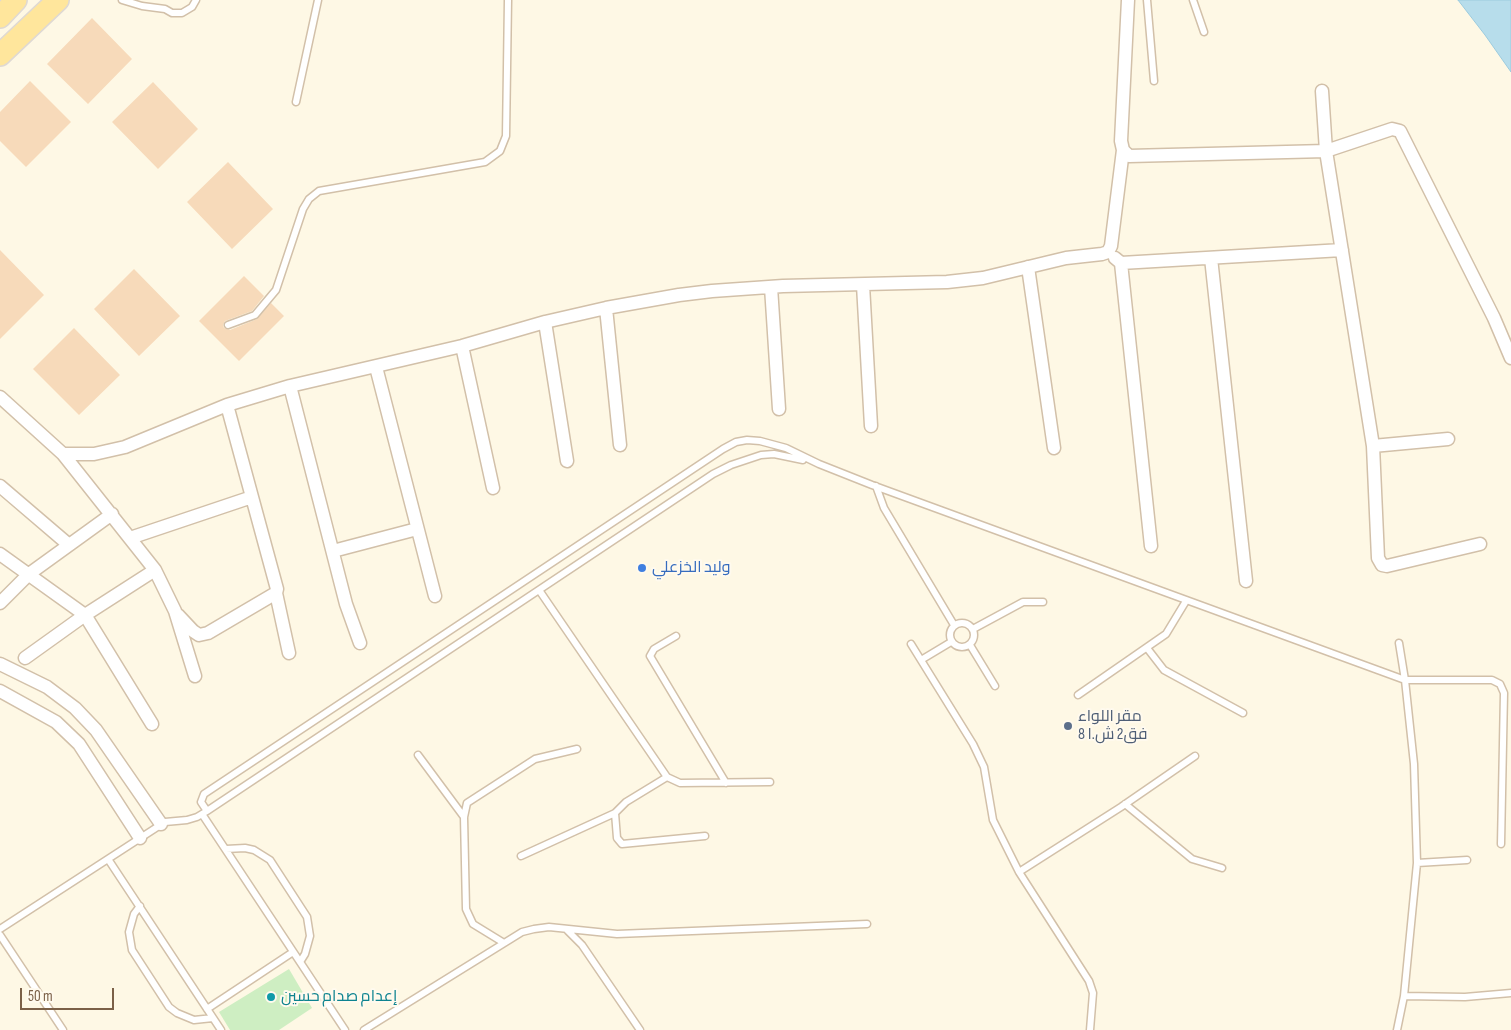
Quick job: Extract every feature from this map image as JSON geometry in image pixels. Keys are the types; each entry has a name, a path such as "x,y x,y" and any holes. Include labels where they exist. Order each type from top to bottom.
{"main road":[{"path":"0,16 16,0"},
{"path":"0,55 58,0"}],"street":[{"path":"63,454 94,454 125,447 227,405 290,386 462,346 545,322 606,308 679,295 771,287 947,282 983,278 1066,258 1108,252 1111,246 1114,226 1123,150 1121,142 1128,0"},
{"path":"1322,91 1326,151 1373,446 1378,558 1382,565 1387,566 1480,544"},
{"path":"1123,150 1129,156 1326,151 1392,129 1400,131 1494,318 1511,358"},
{"path":"1108,252 1121,263 1342,250"},
{"path":"1211,258 1246,581"},
{"path":"1121,263 1151,546"},
{"path":"1028,267 1054,448"},
{"path":"862,285 871,426"},
{"path":"771,287 779,409"},
{"path":"606,308 620,445"},
{"path":"545,322 567,461"},
{"path":"462,346 493,488"},
{"path":"376,367 435,596"},
{"path":"290,386 346,604 360,643"},
{"path":"0,397 63,454 155,570 175,611 195,676"},
{"path":"227,405 277,589 276,594 289,652"},
{"path":"1373,446 1448,439"},
{"path":"0,486 69,545"},
{"path":"130,538 252,497"},
{"path":"0,602 29,574 112,514"},
{"path":"333,551 418,529"},
{"path":"0,554 85,615 152,724"},
{"path":"25,658 85,615 155,570"},
{"path":"175,611 192,631 199,635 208,633 276,594"},
{"path":"0,664 47,687 75,708 96,730 161,824"},
{"path":"0,691 56,722 79,744 140,838"}],"lane":[{"path":"122,0 142,6 165,9 172,13 182,13 192,7 196,0"},
{"path":"296,102 318,0"},
{"path":"228,325 255,315 276,290 303,209 309,199 319,191 485,162 500,151 506,136 508,0"},
{"path":"1147,0 1154,81"},
{"path":"1194,0 1204,32"},
{"path":"345,1030 226,849 205,813 201,802 204,794 723,448 736,442 747,440 760,441 786,448 819,464 876,486 1404,680 1492,680 1500,684 1504,693 1501,844"},
{"path":"0,930 161,824 187,820 205,813 713,474 731,465 760,455 774,454 819,464"},
{"path":"876,486 884,508 954,625"},
{"path":"539,590 667,777 680,783 770,782"},
{"path":"1078,695 1166,634 1186,601"},
{"path":"973,629 1023,602 1043,602"},
{"path":"961,622 968,624 973,629 974,638 970,645 963,648 956,647 951,642 950,630 954,625 961,622"},
{"path":"676,636 654,649 650,656 726,782"},
{"path":"921,660 951,642"},
{"path":"911,644 973,744 984,767 993,820 1019,872 1089,981 1092,993 1090,1030"},
{"path":"1397,1030 1404,996 1417,863 1414,764 1399,644"},
{"path":"970,645 996,686"},
{"path":"1146,648 1164,670 1243,713"},
{"path":"504,943 473,924 466,909 464,817 467,803 535,759 577,749"},
{"path":"418,755 464,817"},
{"path":"1019,872 1125,804 1195,756"},
{"path":"521,856 615,813 626,802 667,777"},
{"path":"1125,804 1192,859 1222,868"},
{"path":"615,813 617,838 622,844 706,836"},
{"path":"226,849 244,848 262,854 270,860 307,917 310,936 305,954 300,962"},
{"path":"108,859 221,1030"},
{"path":"1417,863 1467,860"},
{"path":"140,906 134,914 129,932 132,950 169,1007 194,1020 213,1018"},
{"path":"364,1030 522,932 534,928 549,927 617,934 866,924"},
{"path":"566,929 582,945 640,1030"},
{"path":"0,935 63,1030"},
{"path":"207,1009 293,952"},
{"path":"1404,996 1465,997 1511,993"}],"green space":[{"path":"289,969 312,1008 279,1030 230,1030 219,1012"}],"water":[{"path":"1458,0 1511,0 1511,72 1485,35"}],"building":[{"path":"92,18 132,59 88,104 47,64"},
{"path":"30,81 71,122 26,167 0,141 0,112"},
{"path":"153,82 198,129 158,169 112,122"},
{"path":"228,162 273,209 232,249 187,202"},
{"path":"0,250 44,295 0,339"},
{"path":"134,269 180,316 139,356 94,309"},
{"path":"244,276 264,296 252,311 225,321 224,328 230,330 257,319 271,303 284,316 239,361 199,321"},
{"path":"74,328 120,375 79,415 33,369"}],"place":[{"name":"وليد الخزعلي","path":"642,568"},
{"name":"مقر اللواء 8 فق2 ش.ا","path":"1068,726"},
{"name":"إعدام صدام حسين","path":"271,997"}]}
